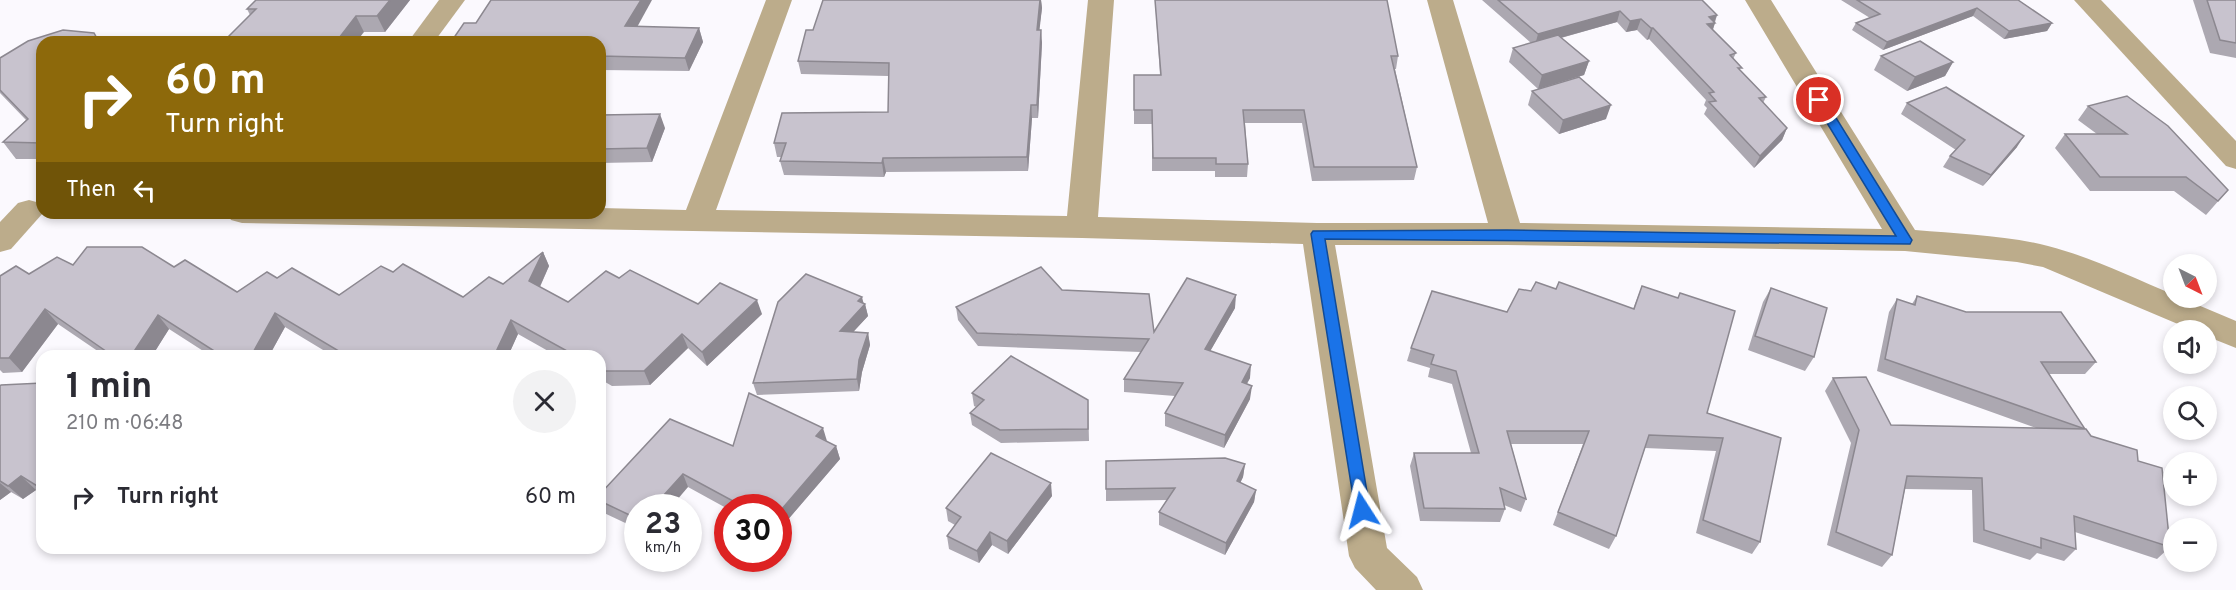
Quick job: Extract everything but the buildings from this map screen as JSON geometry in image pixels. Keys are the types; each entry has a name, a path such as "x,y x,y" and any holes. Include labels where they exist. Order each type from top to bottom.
{"street":[{"path":"425,36 452,0"},
{"path":"697,221 779,0"},
{"path":"1082,227 1101,0"},
{"path":"1440,0 1507,234"},
{"path":"1758,0 1905,240"},
{"path":"2087,0 2236,159"},
{"path":"0,240 24,210"},
{"path":"596,219 1082,227 1317,234 1507,234 1905,240 2017,251 2047,257 2234,331"},
{"path":"1317,234 1369,556 1403,590"}],"route":[{"path":"1362,510 1317,234 1507,234 1905,240 1819,100"}]}
